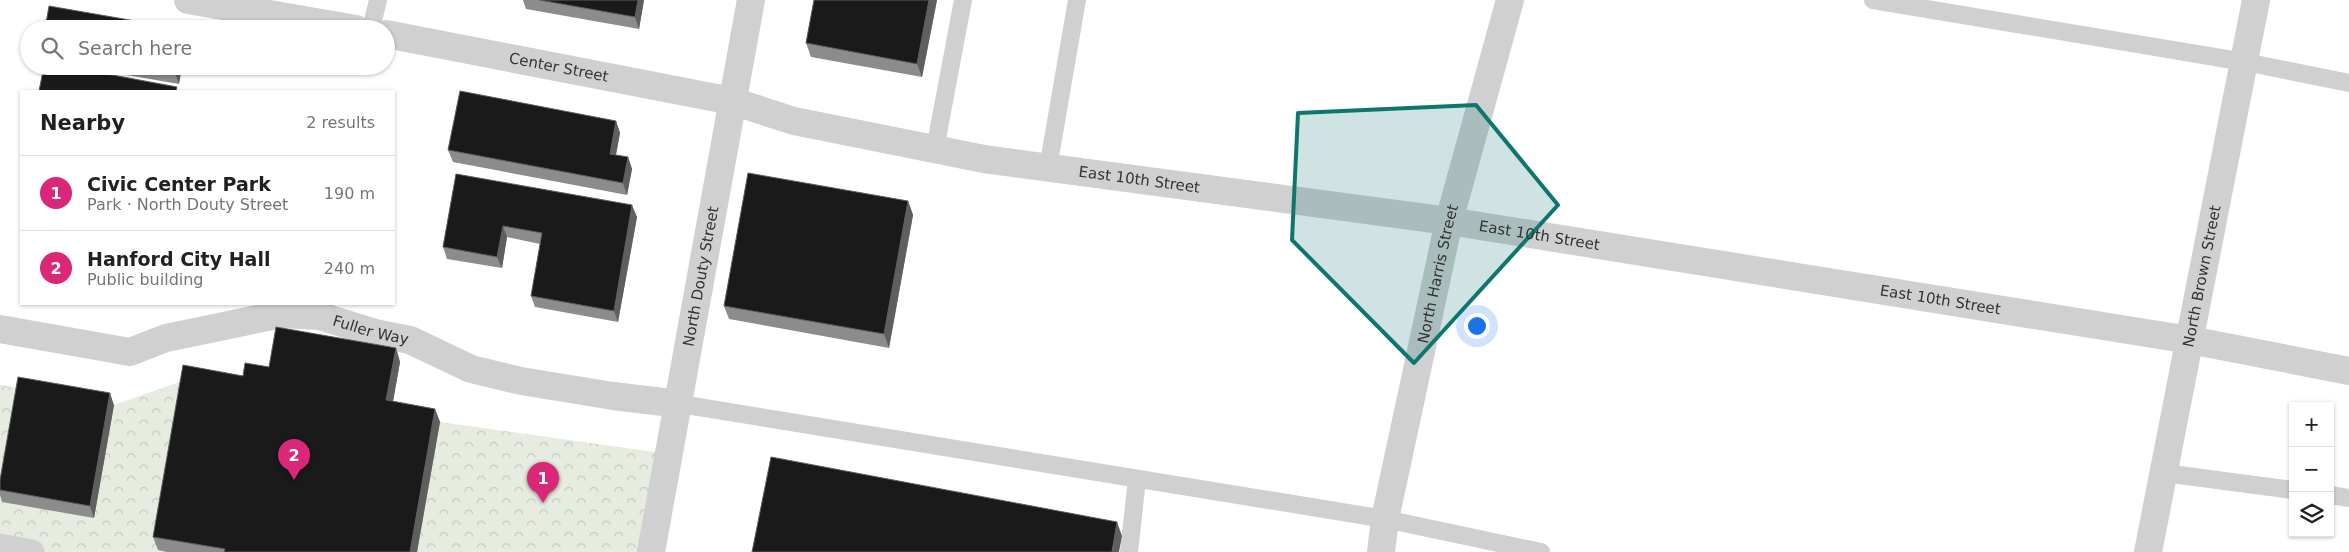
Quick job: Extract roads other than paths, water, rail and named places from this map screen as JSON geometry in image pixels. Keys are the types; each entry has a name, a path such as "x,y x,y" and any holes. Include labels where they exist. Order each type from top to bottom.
{"street":[{"path":"188,0 304,20"},
{"name":"North Douty Street","path":"652,552 751,0"},
{"name":"North Harris Street","path":"1381,552 1385,520 1448,221 1510,0"},
{"name":"North Brown Street","path":"2148,552 2256,0"},
{"name":"Center Street","path":"395,36 732,101"},
{"name":"East 10th Street","path":"732,101 794,121 984,159 1448,221 2190,340 2349,371"},
{"name":"Fuller Way","path":"0,329 130,352 166,338 282,314 320,316 374,333 410,340 471,369 513,379 613,396 680,404"},
{"path":"0,546 32,552"}],"lane":[{"path":"373,20 378,0"},
{"path":"935,149 963,0"},
{"path":"1048,168 1077,0"},
{"path":"1873,0 2245,62 2349,83"},
{"path":"680,404 1385,520 1541,552"},
{"path":"2164,473 2289,489"},
{"path":"1129,552 1137,479"},
{"path":"2334,496 2349,498"}],"place":[{"name":"Hanford City Hall","path":"294,480"},
{"name":"Civic Center Park","path":"543,503"}]}
